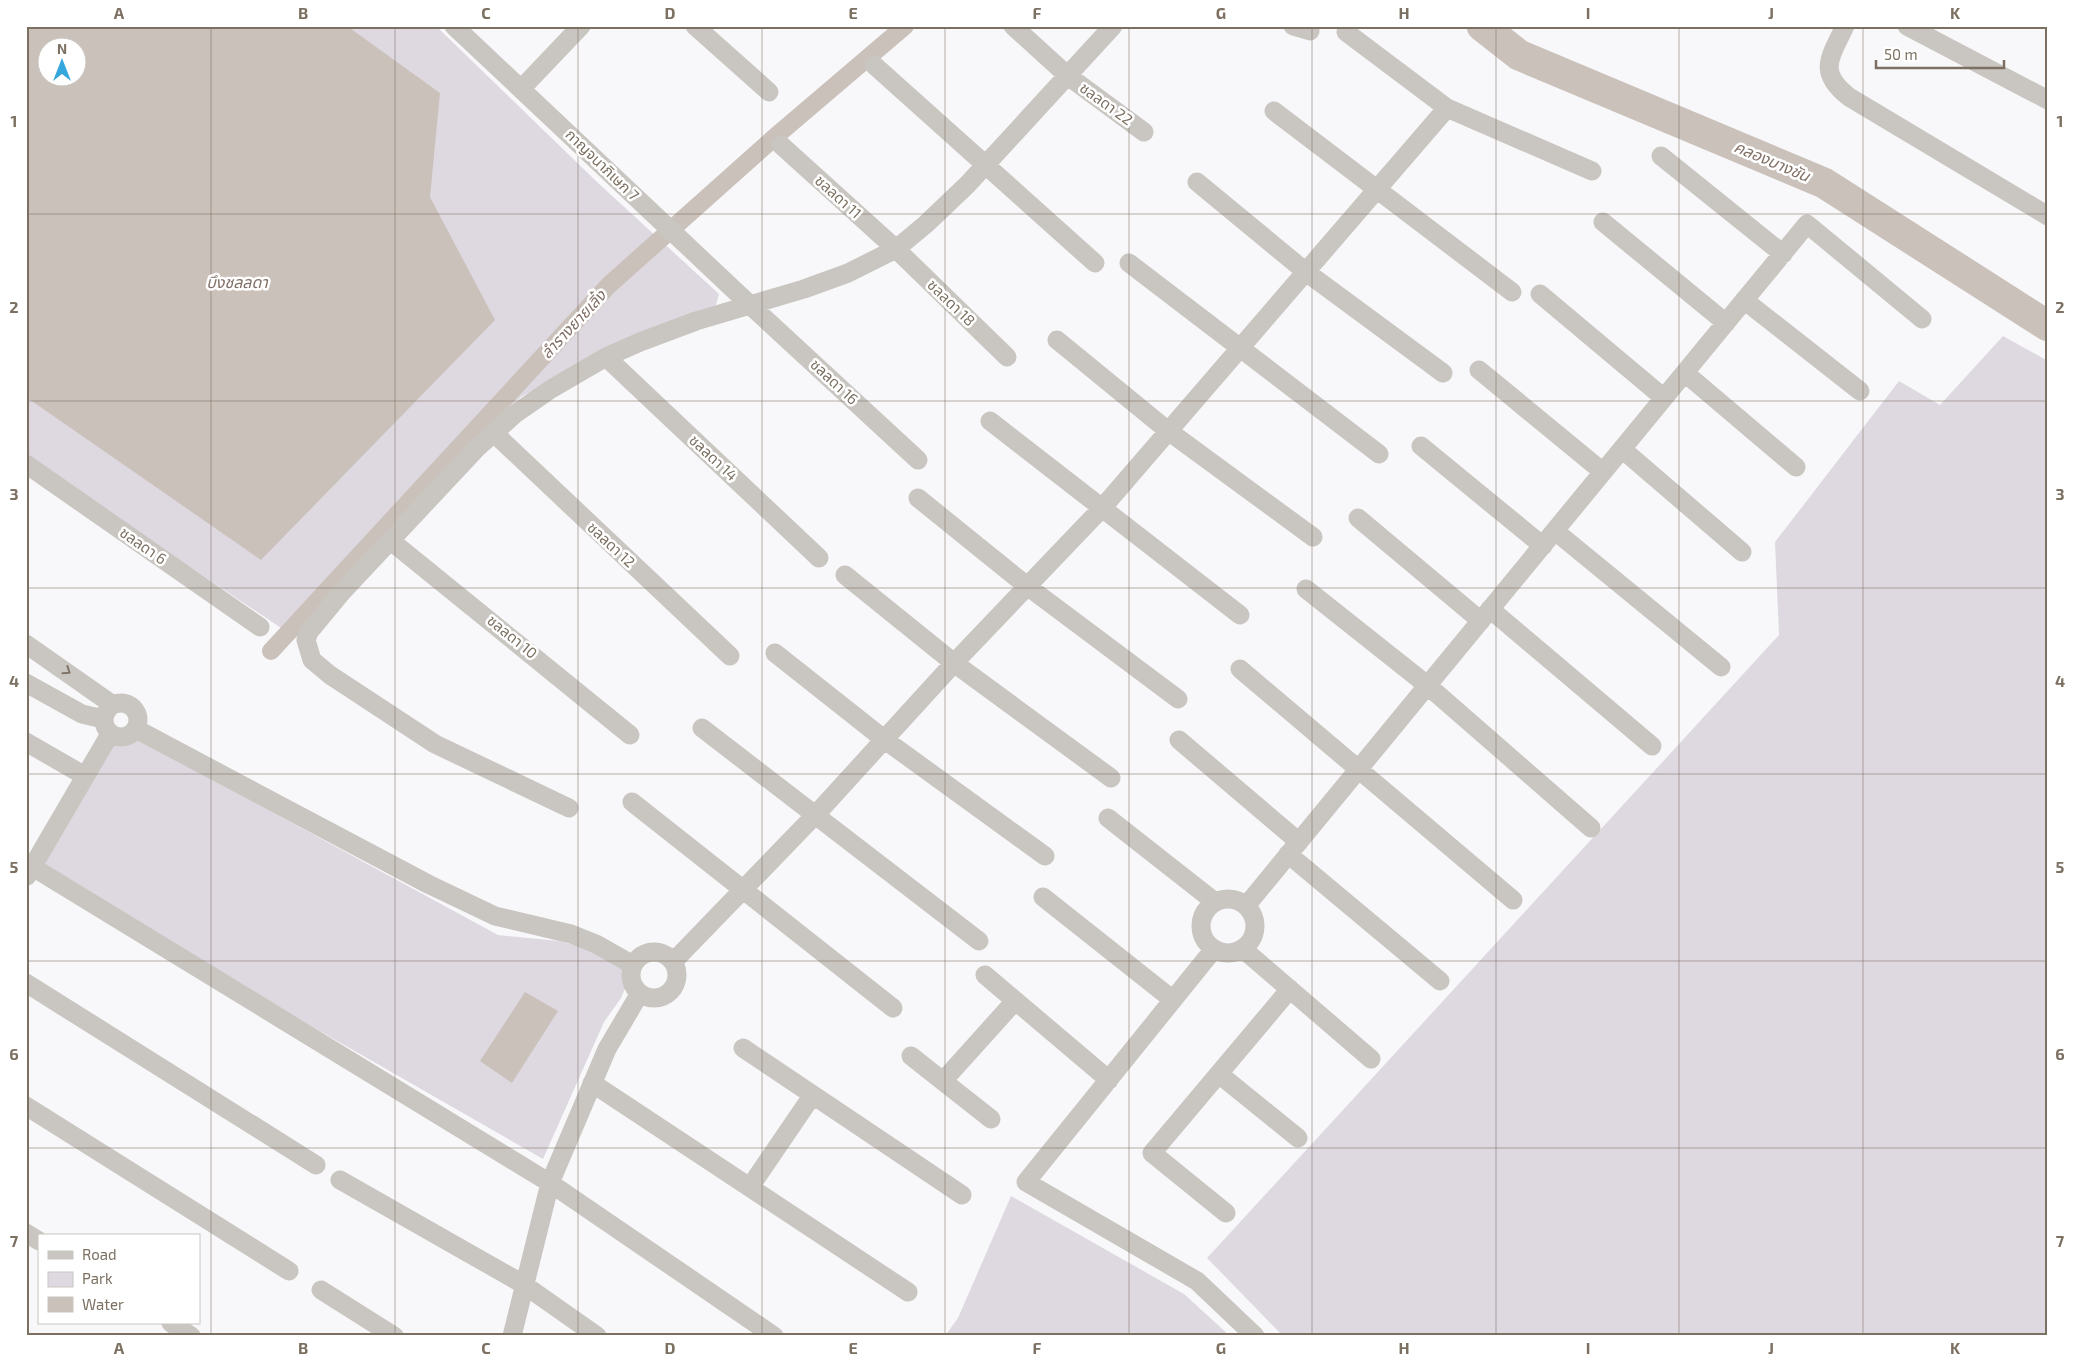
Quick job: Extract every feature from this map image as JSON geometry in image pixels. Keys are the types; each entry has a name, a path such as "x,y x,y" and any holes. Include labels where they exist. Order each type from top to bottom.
{"street":[{"name":"กาญจนาภิเษก 7","path":"454,26 522,88 749,304"},
{"path":"522,88 581,26"},
{"path":"695,26 769,92"},
{"name":"ชลลดา 22","path":"1013,26 1068,76 1144,132"},
{"path":"570,808 434,744 330,675 312,660 306,640 308,632 342,592 494,433 551,389 606,357 696,321 804,289 848,273 896,249 926,224 986,165 1113,26"},
{"path":"1846,26 1834,50 1829,67 1829,77 1835,87 1849,98 2048,216"},
{"path":"1907,26 2048,100"},
{"path":"1346,32 1447,108 1592,171"},
{"path":"874,64 1095,263"},
{"path":"673,962 815,816 954,663 1103,507 1167,430 1447,108"},
{"path":"1274,111 1512,292"},
{"name":"ชลลดา 11","path":"781,145 896,249"},
{"path":"1661,156 1782,254"},
{"path":"1197,182 1306,272 1444,373"},
{"path":"1603,222 1726,323"},
{"path":"1246,906 1808,224 1922,319"},
{"name":"ชลลดา 18","path":"896,249 1007,357"},
{"path":"1129,263 1379,454"},
{"path":"1540,294 1664,398"},
{"path":"1744,300 1860,392"},
{"name":"ชลลดา 16","path":"749,304 918,460"},
{"path":"1057,340 1167,430 1313,538"},
{"name":"ชลลดา 14","path":"606,357 819,558"},
{"path":"1480,370 1603,472"},
{"path":"1685,373 1796,467"},
{"path":"990,421 1240,615"},
{"name":"ชลลดา 12","path":"494,433 730,656"},
{"path":"1421,446 1543,546"},
{"path":"1622,449 1742,552"},
{"name":"ชลลดา 6","path":"26,464 260,627"},
{"path":"918,498 1027,586 1178,699"},
{"path":"1358,518 1652,746"},
{"path":"1555,531 1721,667"},
{"name":"ชลลดา 10","path":"391,541 630,735"},
{"path":"844,575 954,663 1111,778"},
{"path":"1306,589 1427,685 1591,828"},
{"path":"26,644 109,719 124,737 136,728 138,716 135,711 125,704 109,719 85,776 28,869 550,1183 774,1336"},
{"path":"775,653 885,740 1045,856"},
{"path":"1240,669 1513,900"},
{"path":"26,682 82,714 109,719"},
{"path":"136,728 428,884 495,916 571,934 596,944 633,965"},
{"path":"702,728 979,941"},
{"path":"1180,740 1294,848 1440,981"},
{"path":"26,742 85,776"},
{"path":"632,802 893,1008"},
{"path":"1108,818 1216,902"},
{"path":"1043,897 1173,1000"},
{"path":"1234,900 1246,906 1254,917 1255,926 1254,935 1244,948 1227,954 1214,949 1205,941 1200,924 1208,907 1216,902 1234,900"},
{"path":"1244,948 1371,1059"},
{"path":"1214,949 1026,1182 1197,1280 1255,1336"},
{"path":"652,952 664,954 673,962 677,971 676,981 671,990 663,995 653,997 640,993 632,982 633,965 641,956 652,952"},
{"path":"985,975 1108,1080"},
{"path":"26,983 316,1165"},
{"path":"1226,1213 1152,1153 1290,989"},
{"path":"512,1336 550,1183 607,1050 640,993"},
{"path":"943,1081 1016,1001"},
{"path":"743,1048 962,1195"},
{"path":"911,1056 991,1120"},
{"path":"1219,1074 1298,1138"},
{"path":"592,1083 908,1292"},
{"path":"750,1187 812,1096"},
{"path":"26,1106 289,1271"},
{"path":"340,1180 524,1284 597,1336"},
{"path":"26,1233 38,1240"},
{"path":"321,1290 394,1336"},
{"path":"173,1324 191,1336"}],"green space":[{"name":"บึงชลลดา","path":"26,26 436,26 597,182 719,294 716,305 612,351 521,397 433,473 296,638 26,457"},
{"path":"2003,336 2048,361 2048,1336 1283,1336 1207,1258 1779,635 1775,542 1899,381 1940,405"},
{"path":"138,739 498,935 559,941 621,958 628,982 621,998 604,1022 543,1159 32,866 113,745 128,745"},
{"path":"1011,1196 1184,1294 1230,1336 945,1336 958,1318"}],"water":[{"name":"บึงชลลดา","path":"26,26 347,26 440,93 430,197 495,320 261,560 26,397"},
{"path":"525,992 558,1011 512,1083 480,1061"}],"waterway":[{"name":"ลำรางยายเลิ้ง","path":"271,651 609,285 776,136 905,26"},
{"name":"คลองบางชัน","path":"1482,26 1519,55 1824,183 2048,326"}]}
